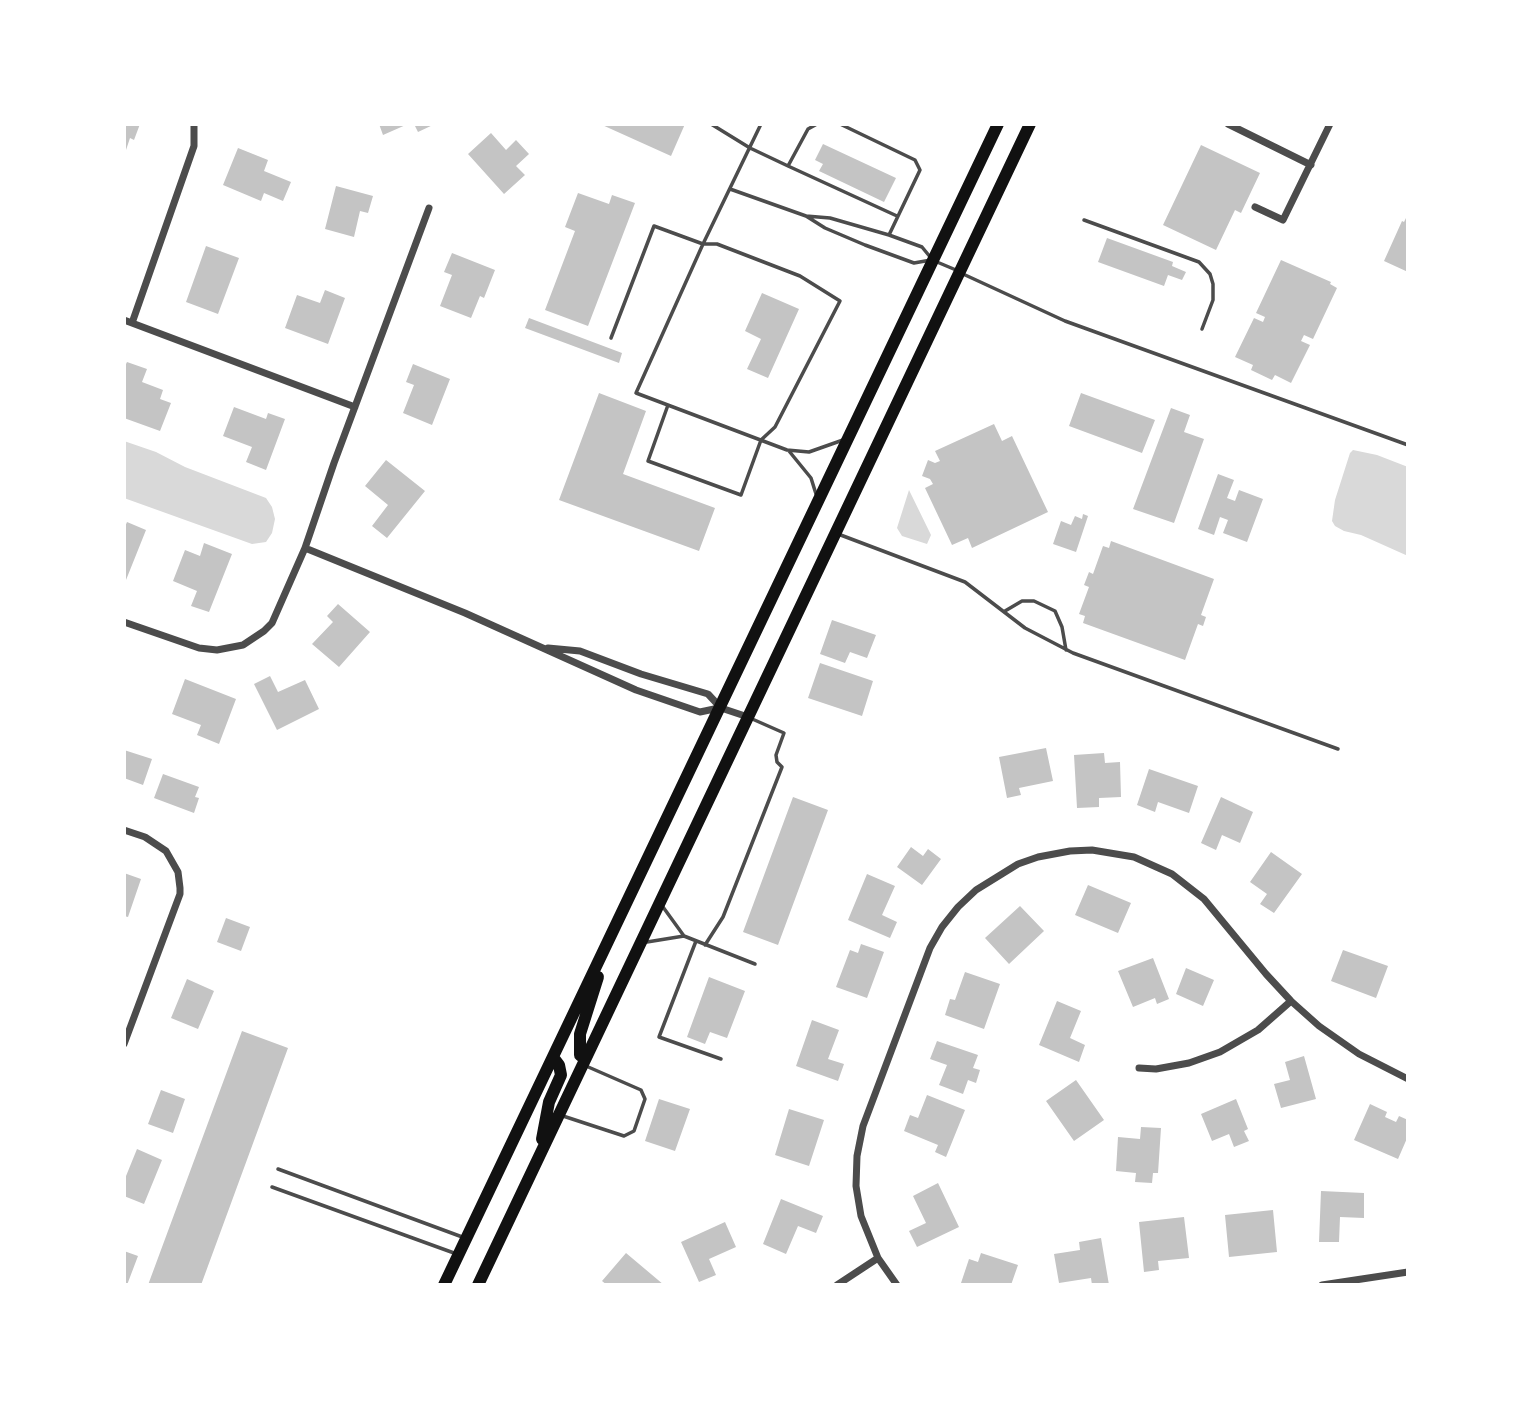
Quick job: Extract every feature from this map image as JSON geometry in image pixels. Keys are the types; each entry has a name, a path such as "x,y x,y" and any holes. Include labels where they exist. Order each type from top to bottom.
{"main road":[{"path":"444,1285 998,124"},
{"path":"478,1285 1030,124"},
{"path":"584,1062 580,1055 580,1034 607,943"},
{"path":"538,1157 549,1102 561,1075 559,1065 553,1057"}],"street":[{"path":"194,124 194,146 128,322 355,407"},
{"path":"1228,124 1311,165"},
{"path":"1255,207 1283,220 1330,124"},
{"path":"124,622 199,648 217,650 243,645 272,623 305,548 429,208"},
{"path":"305,548 544,647 571,663 636,690 700,712 721,708"},
{"path":"544,647 580,651 641,674 708,694 721,708 748,717"},
{"path":"124,830 145,837 166,851 178,872 180,894 124,1044"},
{"path":"897,1285 878,1258 866,1230 857,1194 857,1156 863,1126 930,948 958,907 975,890 996,875 1038,857 1070,851 1113,852 1153,864 1172,874 1204,900 1291,1001 1319,1026 1359,1054 1408,1079"},
{"path":"1139,1068 1156,1069 1189,1063 1220,1052 1258,1030 1291,1001"},
{"path":"837,1285 878,1258"},
{"path":"1322,1285 1408,1272"}],"lane":[{"path":"711,124 750,148 897,216"},
{"path":"761,124 636,393 788,450 809,452 848,438"},
{"path":"788,166 807,128 817,124"},
{"path":"840,124 915,160 920,170 889,235"},
{"path":"730,190 806,216 845,236 914,263 933,260"},
{"path":"806,216 830,218 922,247 933,260 1065,321 1408,445"},
{"path":"1084,220 1199,262 1210,274 1213,284 1213,300 1202,328"},
{"path":"611,338 654,226 703,244 716,244 800,276 840,301 775,427 761,440 741,495 648,461 668,405"},
{"path":"788,450 811,478 818,501"},
{"path":"835,533 965,582 1025,628 1066,650 1338,749"},
{"path":"1004,612 1022,601 1034,601 1055,611 1062,627 1066,650"},
{"path":"705,945 723,918 782,767 777,762 776,755 784,733 748,717"},
{"path":"660,901 684,936 755,964"},
{"path":"641,943 684,936"},
{"path":"696,941 659,1037 721,1059"},
{"path":"558,1114 624,1136 634,1131 645,1099 641,1090 584,1062"},
{"path":"278,1169 467,1239"},
{"path":"272,1187 458,1255"}],"shaded area":[{"path":"124,441 266,498 275,519 272,533 266,542 252,544 124,498"},
{"path":"1353,450 1377,455 1408,467 1408,556 1361,535 1344,531 1332,521 1335,500"},
{"path":"909,490 931,535 927,544 902,536 897,528"}],"building":[{"path":"124,124 140,124 134,140 130,138 125,153"},
{"path":"379,124 408,124 383,135"},
{"path":"414,124 435,124 418,132"},
{"path":"600,124 685,124 671,156"},
{"path":"491,133 506,150 516,140 529,154 516,166 525,175 504,194 468,154"},
{"path":"823,144 896,178 884,202 819,171 823,164 815,160"},
{"path":"1201,145 1260,173 1241,213 1235,210 1216,250 1163,225"},
{"path":"238,148 268,160 264,171 291,182 283,201 264,193 261,201 223,185"},
{"path":"336,186 373,196 368,213 360,211 354,237 325,229"},
{"path":"578,193 609,204 612,195 635,203 588,326 545,310 575,231 565,227"},
{"path":"1408,214 1408,272 1384,261 1402,221 1404,222"},
{"path":"1107,238 1173,262 1172,266 1186,272 1182,280 1168,275 1164,286 1098,262"},
{"path":"206,246 239,258 218,314 186,302"},
{"path":"452,253 495,270 484,298 480,296 471,318 440,306 452,275 444,272"},
{"path":"1281,260 1331,282 1330,284 1337,288 1313,339 1304,335 1301,341 1310,345 1291,383 1275,375 1272,380 1251,370 1253,365 1235,357 1254,318 1263,322 1265,317 1256,313"},
{"path":"325,290 345,298 328,344 285,328 297,295 320,303"},
{"path":"762,293 799,309 768,378 747,369 761,339 745,331"},
{"path":"529,318 622,353 619,363 525,328"},
{"path":"127,362 147,369 142,382 163,390 160,399 171,403 160,431 124,418 124,368"},
{"path":"413,364 450,379 432,425 403,413 414,385 406,382"},
{"path":"599,393 646,411 623,474 715,508 699,551 559,500"},
{"path":"1081,393 1155,420 1142,453 1069,426"},
{"path":"234,407 266,419 268,413 285,419 266,470 246,462 252,447 223,436"},
{"path":"1171,408 1190,415 1184,432 1204,439 1174,523 1133,509"},
{"path":"994,424 1002,441 1012,436 1048,512 972,548 968,538 952,545 925,488 933,484 930,479 922,476 928,460 935,463 940,461 935,451"},
{"path":"386,460 425,491 387,538 372,526 388,505 365,486"},
{"path":"1218,474 1234,480 1227,498 1235,501 1239,490 1263,499 1247,542 1223,533 1228,520 1220,517 1214,535 1198,529"},
{"path":"1083,514 1088,516 1076,552 1053,544 1061,521 1071,525 1075,516 1082,519"},
{"path":"127,522 146,530 126,580 124,529"},
{"path":"1111,541 1214,579 1201,615 1206,617 1203,626 1198,624 1185,660 1083,623 1085,616 1079,614 1089,587 1084,585 1089,572 1093,574 1103,546 1109,548"},
{"path":"204,543 232,554 209,612 191,606 197,591 173,581 185,550 200,556"},
{"path":"338,604 370,632 339,667 312,644 333,622 327,616"},
{"path":"832,620 876,635 867,658 850,652 845,663 820,654"},
{"path":"820,663 873,681 862,716 808,698"},
{"path":"270,676 278,692 305,680 319,709 277,730 254,684"},
{"path":"185,679 236,699 219,744 197,735 201,725 172,714"},
{"path":"1046,748 1053,781 1019,788 1021,795 1007,798 999,757"},
{"path":"124,750 152,759 143,785 124,778"},
{"path":"1104,753 1105,763 1120,762 1121,797 1099,798 1099,807 1077,808 1074,755"},
{"path":"1149,769 1198,786 1189,813 1158,802 1155,812 1137,805"},
{"path":"163,774 199,787 194,813 154,798"},
{"path":"793,797 828,810 778,945 743,932"},
{"path":"1221,797 1253,812 1240,843 1222,835 1216,850 1201,843"},
{"path":"911,847 923,856 928,849 941,859 922,885 897,867"},
{"path":"1271,852 1302,874 1274,913 1260,904 1267,894 1250,882"},
{"path":"124,873 141,879 128,917 124,916"},
{"path":"867,874 895,886 882,915 897,922 890,938 848,920"},
{"path":"1088,885 1131,903 1118,933 1075,915"},
{"path":"1020,906 1044,931 1009,964 985,938"},
{"path":"226,918 250,927 241,951 217,942"},
{"path":"861,944 884,952 867,998 836,987 850,950 858,953"},
{"path":"1343,950 1388,966 1376,998 1331,981"},
{"path":"1153,958 1169,999 1157,1004 1155,998 1133,1007 1118,971"},
{"path":"1186,968 1214,980 1203,1006 1176,994"},
{"path":"965,972 1000,984 984,1029 945,1015 950,999 955,1000"},
{"path":"709,977 745,991 727,1038 710,1032 705,1044 687,1037"},
{"path":"187,979 214,991 198,1029 171,1018"},
{"path":"1057,1001 1081,1011 1070,1038 1085,1045 1079,1062 1039,1045"},
{"path":"812,1020 839,1030 828,1059 844,1064 838,1081 796,1066"},
{"path":"242,1031 288,1048 201,1285 148,1285"},
{"path":"937,1041 978,1055 973,1068 980,1070 976,1083 968,1080 963,1094 939,1085 947,1065 930,1059"},
{"path":"1304,1056 1316,1099 1281,1108 1274,1084 1290,1080 1285,1062"},
{"path":"1076,1080 1104,1120 1074,1141 1046,1101"},
{"path":"161,1090 185,1099 173,1133 148,1124"},
{"path":"927,1095 965,1110 946,1157 935,1152 938,1145 904,1131 910,1115 918,1118"},
{"path":"659,1099 690,1109 675,1151 645,1141"},
{"path":"1236,1099 1248,1129 1244,1131 1249,1141 1234,1147 1229,1134 1212,1141 1201,1114"},
{"path":"1370,1104 1387,1112 1385,1117 1396,1122 1399,1116 1408,1120 1408,1136 1398,1159 1354,1140"},
{"path":"789,1109 824,1120 809,1166 775,1155"},
{"path":"1141,1127 1161,1128 1158,1173 1153,1173 1152,1183 1135,1182 1136,1173 1116,1171 1118,1137 1140,1139"},
{"path":"137,1149 162,1160 144,1204 124,1196 124,1181"},
{"path":"938,1183 959,1227 917,1247 909,1231 926,1223 913,1196"},
{"path":"1321,1191 1364,1193 1364,1218 1340,1217 1339,1242 1319,1242"},
{"path":"781,1199 823,1216 816,1233 798,1226 786,1254 763,1244"},
{"path":"1273,1210 1277,1252 1229,1257 1225,1215"},
{"path":"1184,1217 1189,1258 1158,1261 1159,1270 1144,1272 1139,1222"},
{"path":"725,1222 736,1247 709,1259 716,1275 699,1282 681,1242"},
{"path":"1101,1238 1109,1285 1092,1285 1091,1278 1059,1283 1054,1254 1080,1250 1079,1242"},
{"path":"124,1251 138,1256 127,1285 124,1285"},
{"path":"626,1253 664,1285 607,1285 602,1281"},
{"path":"981,1253 1018,1265 1011,1285 961,1283 969,1259 978,1262"}]}
